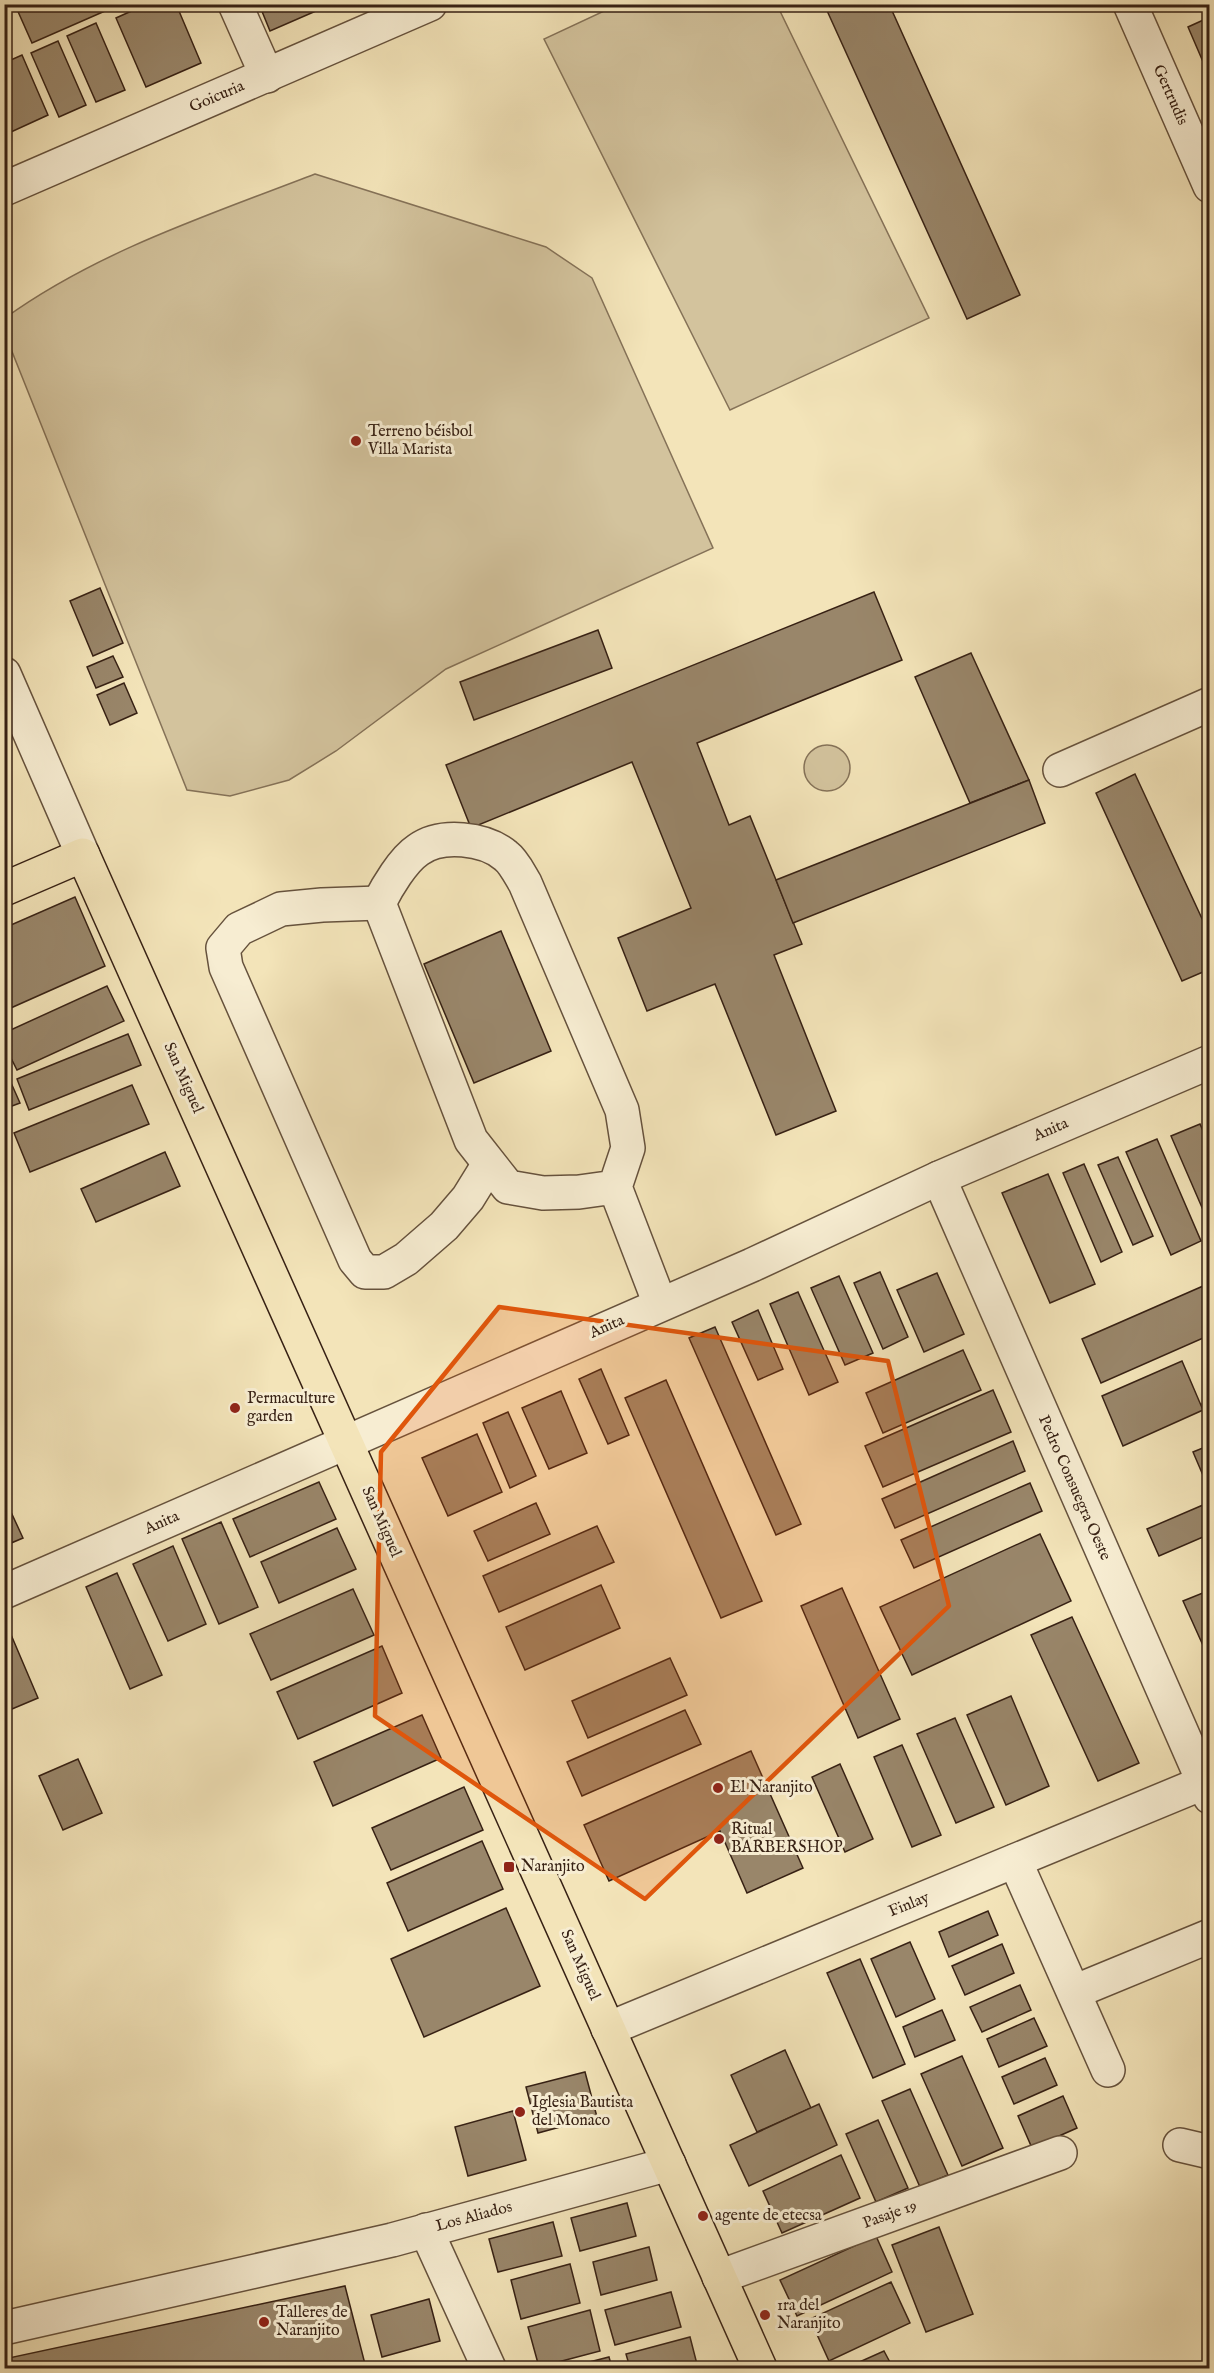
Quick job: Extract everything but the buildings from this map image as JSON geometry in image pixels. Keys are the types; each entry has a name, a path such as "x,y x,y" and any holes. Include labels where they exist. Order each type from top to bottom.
{"main road":[{"path":"4,889 83,855"},
{"name":"San Miguel","path":"83,855 760,2368"}],"street":[{"path":"235,4 267,76"},
{"name":"Goicuria","path":"4,189 430,4"},
{"name":"Gertrudis","path":"1130,4 1209,186"},
{"name":"San Miguel","path":"4,674 83,855"},
{"path":"1060,770 1209,704"},
{"path":"615,1187 579,1192 543,1193 508,1187 471,1140 379,903 390,882 418,850 446,839 475,841 507,856 525,883 622,1110 628,1148 615,1187 660,1304"},
{"path":"379,903 322,904 281,909 239,929 224,948 226,968 355,1260 365,1272 384,1272 406,1259 444,1226 468,1198 489,1164"},
{"name":"Anita","path":"4,1592 752,1264 939,1178 1209,1062"},
{"name":"Pedro Consuegra Oeste","path":"939,1178 1207,1787"},
{"name":"Finlay","path":"608,2029 1015,1861 1207,1787"},
{"path":"1015,1861 1108,2070"},
{"path":"1074,1992 1209,1936"},
{"name":"Pasaje 19","path":"719,2277 1060,2153"},
{"name":"Los Aliados","path":"489,2368 426,2230 669,2164"},
{"path":"4,2328 381,2243 426,2230"}],"highlighted area":[{"path":"499,1307 888,1361 949,1606 645,1899 375,1716 381,1452"}],"shaded area":[{"path":"619,4 777,5 929,318 730,410 544,39"},
{"name":"Terreno béisbol Villa Marista","path":"315,174 546,247 592,278 713,548 446,669 336,751 289,780 230,796 187,790 5,334 5,318 41,294 116,254 155,236"},
{"path":"827,745 836,746 843,752 849,759 849,777 843,784 836,790 827,791 818,790 811,784 805,777 804,768 805,759 811,752 818,746"}],"place":[{"name":"Terreno béisbol Villa Marista","path":"356,441"},
{"name":"Permaculture garden","path":"235,1408"},
{"name":"El Naranjito","path":"718,1788"},
{"name":"Ritual BARBERSHOP","path":"719,1839"},
{"name":"Naranjito","path":"509,1867"},
{"name":"Iglesia Bautista del Monaco","path":"520,2112"},
{"name":"agente de etecsa","path":"703,2216"},
{"name":"1ra del Naranjito","path":"765,2315"},
{"name":"Talleres de Naranjito","path":"264,2322"}]}
